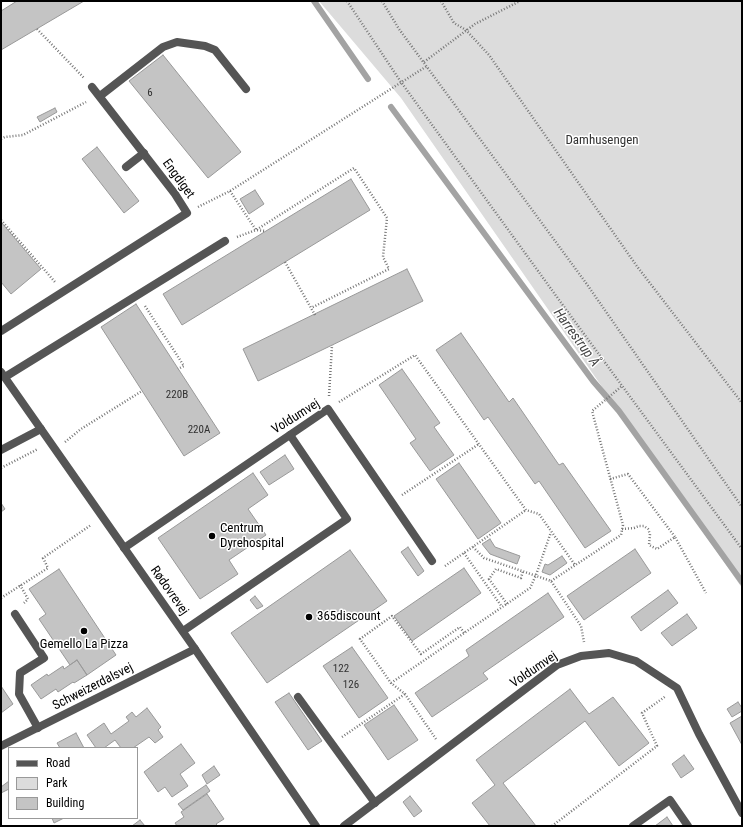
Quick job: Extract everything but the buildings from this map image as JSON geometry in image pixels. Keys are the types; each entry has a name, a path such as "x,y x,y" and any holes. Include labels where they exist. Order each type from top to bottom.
{"street":[{"path":"100,96 163,47 177,42 204,46 215,50 246,89"},
{"name":"Engdiget","path":"1,331 187,213 175,194 92,87"},
{"path":"126,167 144,153"},
{"path":"3,374 225,241"},
{"name":"Rødovrevej","path":"3,374 183,631 316,826"},
{"name":"Voldumvej","path":"124,548 328,408 432,561"},
{"path":"1,450 41,429"},
{"path":"183,631 348,519 290,434"},
{"path":"15,614 44,658 20,673 19,694 38,728"},
{"name":"Schweizerdalsvej","path":"1,746 195,649"},
{"name":"Voldumvej","path":"344,826 557,666 581,656 609,653 636,662 677,688"},
{"path":"677,688 699,734 742,813"},
{"path":"298,697 374,803"},
{"path":"633,826 670,800 688,826"}],"path":[{"path":"347,1 402,82 742,549"},
{"path":"382,1 399,29 586,283 742,507"},
{"path":"441,1 454,23 466,30 489,55 636,265 742,402"},
{"path":"424,62 474,24 520,1"},
{"path":"37,29 92,87"},
{"path":"187,213 230,191 427,66"},
{"path":"1,139 5,137 23,135 100,96"},
{"path":"225,241 256,230 354,168 387,218 383,257 389,268 311,308"},
{"path":"230,191 256,230"},
{"path":"1,220 63,292"},
{"path":"256,230 266,231"},
{"path":"285,262 315,315"},
{"path":"138,294 184,366 178,369"},
{"path":"328,408 332,345"},
{"path":"328,408 415,355 526,510 539,514 575,565"},
{"path":"552,581 621,535 623,525 592,411 622,386"},
{"path":"56,450 82,429 142,391"},
{"path":"1,468 50,443"},
{"path":"392,502 479,444"},
{"path":"610,479 628,474 675,537 706,593"},
{"path":"432,561 437,571 526,510"},
{"path":"1,598 48,568 42,558 102,517"},
{"path":"622,529 644,526 648,529 650,534 649,545 657,549 675,537"},
{"path":"391,683 530,588 536,576 551,532"},
{"path":"473,547 484,558 552,581 581,626 586,655"},
{"path":"464,553 502,607"},
{"path":"506,604 489,579 496,569 521,578 523,572"},
{"path":"15,614 28,599 20,585"},
{"path":"445,751 404,694 391,683 360,639 392,616 420,654 460,627 464,633"},
{"path":"552,826 657,746 642,713 677,688"},
{"path":"332,744 404,694"}],"green space":[{"name":"Damhusengen","path":"319,1 742,1 742,588 401,98"}],"waterway":[{"name":"Harrestrup Å","path":"314,1 368,79"},
{"name":"Harrestrup Å","path":"391,107 593,381 619,411 742,582"}],"place":[{"name":"Centrum Dyrehospital","path":"212,536"},
{"name":"365discount","path":"309,617"},
{"name":"Gemello La Pizza","path":"84,631"}]}
